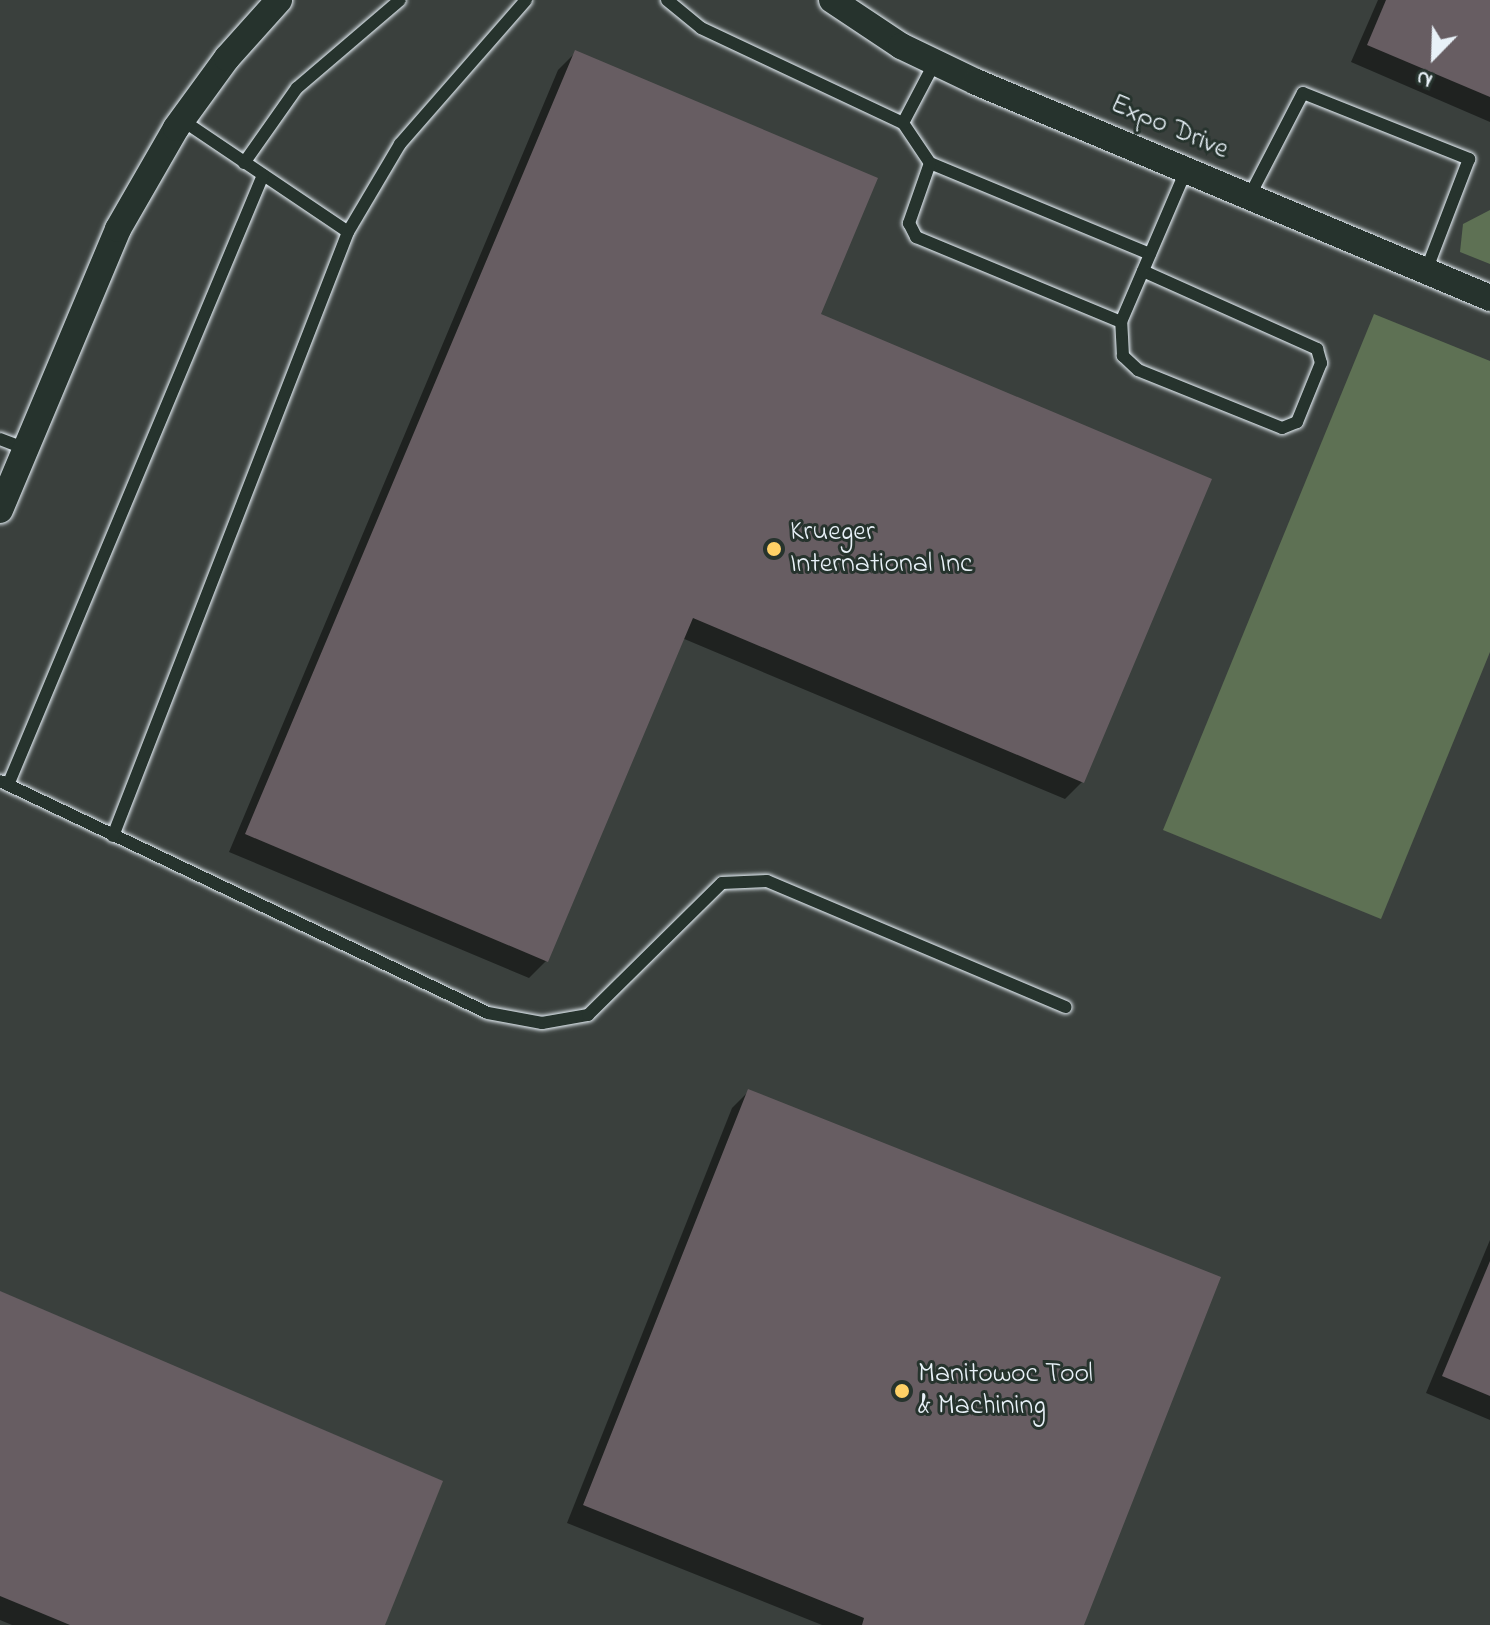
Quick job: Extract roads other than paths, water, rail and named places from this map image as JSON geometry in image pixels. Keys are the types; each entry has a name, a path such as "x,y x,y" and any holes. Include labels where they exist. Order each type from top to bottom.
{"street":[{"path":"0,510 118,229 182,120 227,58 279,0"},
{"name":"Expo Drive","path":"832,0 901,46 935,62 1490,298"}],"lane":[{"path":"244,163 297,88 400,0"},
{"path":"113,836 348,232 400,144 526,0"},
{"path":"667,0 701,28 903,123 930,163 1150,254"},
{"path":"903,123 935,62"},
{"path":"1249,197 1303,93 1469,159 1426,271"},
{"path":"182,120 348,232"},
{"path":"930,163 909,223 916,237 1121,322"},
{"path":"1143,271 1317,349 1321,363 1297,422 1282,428 1138,370 1123,356 1121,322 1186,170"},
{"path":"263,175 4,783 488,1013 542,1023 588,1015 722,883 767,881 1065,1007"},
{"path":"0,439 26,449"}],"place":[{"name":"Krueger International Inc","path":"774,549"},
{"name":"Manitowoc Tool & Machining","path":"902,1391"}]}
